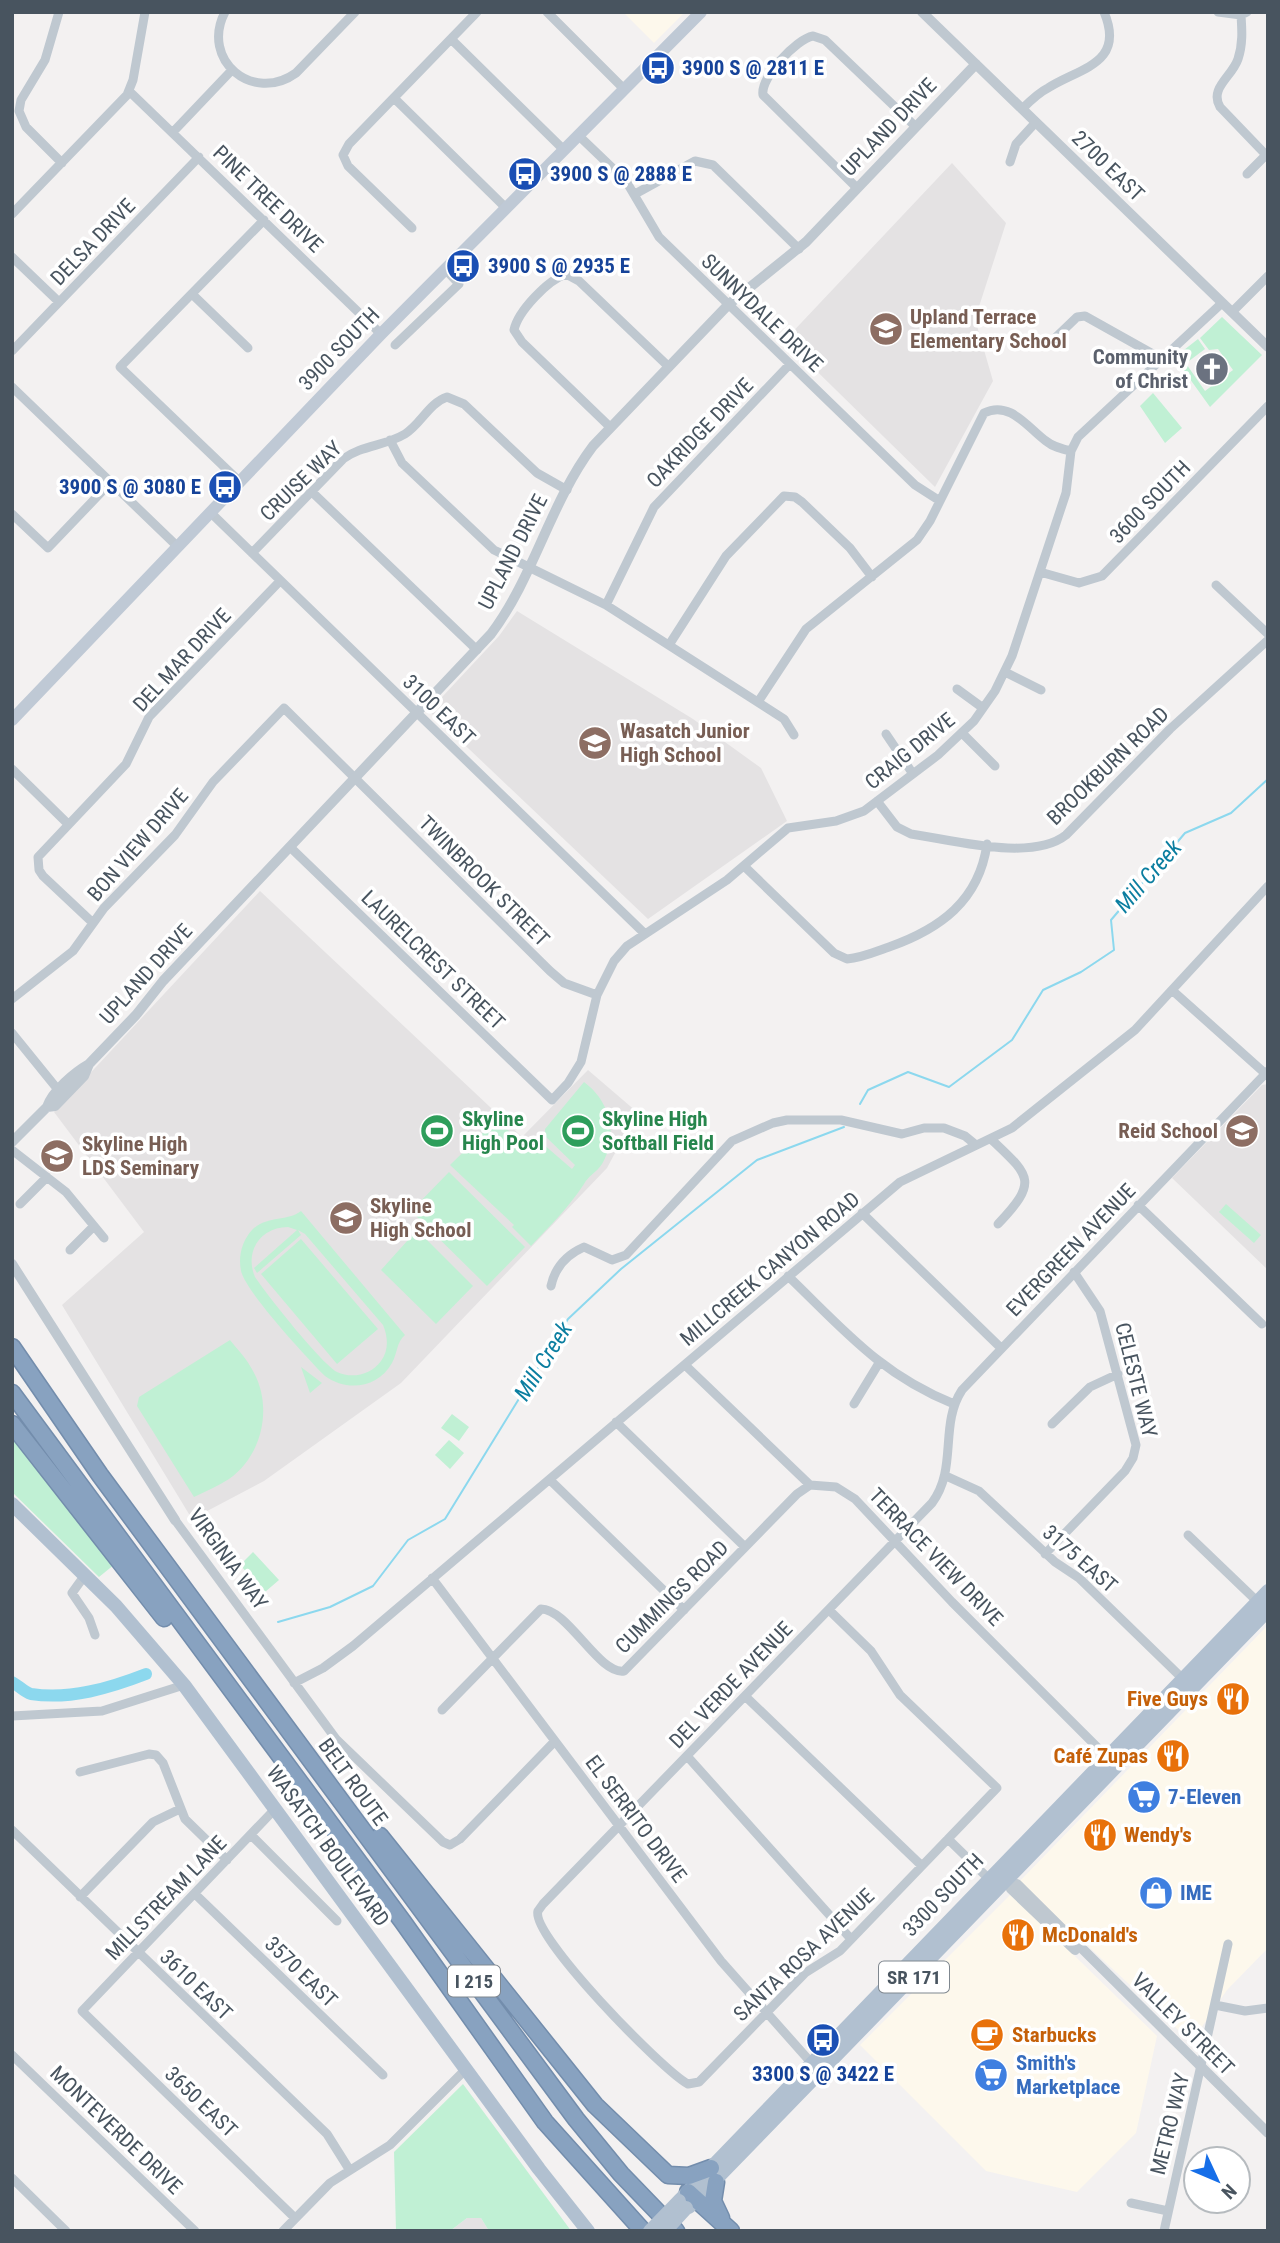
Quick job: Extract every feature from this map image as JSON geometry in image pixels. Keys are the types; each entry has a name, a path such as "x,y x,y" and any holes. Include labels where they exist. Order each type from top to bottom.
{"highway":[{"name":"BELT ROUTE","path":"12,1347 100,1475 576,2119 621,2174 676,2231"},
{"name":"BELT ROUTE","path":"12,1393 286,1762 545,2122 643,2231"},
{"path":"12,1424 165,1619 286,1762"},
{"path":"282,1721 376,1831 595,2105 668,2175 714,2175 713,2200 717,2213 731,2231"},
{"path":"688,2201 731,2231"}],"main road":[{"name":"3900 SOUTH","path":"12,720 381,334 701,12"},
{"name":"WASATCH BOULEVARD","path":"12,1504 85,1575 184,1685 588,2231"},
{"name":"3300 SOUTH","path":"714,2175 810,2062 1183,1679 1264,1601"},
{"name":"3300 SOUTH","path":"650,2231 688,2201 821,2073 1115,1770 1264,1601"},
{"name":"3300 SOUTH","path":"665,2231 688,2201"}],"street":[{"path":"59,12 45,60 21,100 19,111 24,125 62,163"},
{"path":"12,214 129,91 145,12"},
{"path":"225,12 219,28 218,43 221,55 231,71 259,84 285,80 301,68 355,12"},
{"path":"412,228 348,166 343,156 349,144 477,12"},
{"path":"547,12 624,89"},
{"name":"2700 EAST","path":"922,12 1268,347"},
{"path":"1022,109 1047,88 1083,73 1101,58 1109,32 1104,12"},
{"path":"1218,12 1244,14 1237,63 1218,89 1216,98 1220,107 1267,156 1247,174"},
{"path":"857,188 767,101 762,88 767,76 801,41 813,36 825,40 916,127"},
{"path":"451,39 563,149"},
{"name":"UPLAND DRIVE","path":"47,1107 58,1102 84,1076 89,1065 290,846 477,650 500,622 583,458 610,427 728,305 799,249 976,64"},
{"path":"173,132 231,71"},
{"name":"PINE TREE DRIVE","path":"129,91 381,334"},
{"path":"394,98 506,208"},
{"path":"1010,162 1016,144 1036,122"},
{"name":"SUNNYDALE DRIVE","path":"578,135 614,169 635,194 653,230 915,485 940,501"},
{"name":"DELSA DRIVE","path":"12,351 199,157"},
{"path":"635,194 699,160 713,165 799,249"},
{"path":"239,481 120,367 264,220"},
{"path":"12,257 59,302"},
{"path":"395,345 459,284 445,269"},
{"path":"610,427 522,342 514,330 520,316 553,281 566,274 579,281 668,367"},
{"path":"1232,312 1268,275"},
{"path":"192,294 248,348"},
{"name":"CRAIG DRIVE","path":"552,1100 568,1083 581,1062 597,995 614,961 643,933 744,866 788,828 847,818 877,801 962,733 984,708 1005,672 1066,493 1071,452 1085,428 1222,303"},
{"path":"1052,341 1077,317 1085,316 1160,358"},
{"name":"OAKRIDGE DRIVE","path":"606,606 654,507 790,364"},
{"path":"12,387 178,547"},
{"name":"CRUISE WAY","path":"253,553 352,453 406,433 436,403 447,397 458,399 537,473 567,490"},
{"name":"3600 SOUTH","path":"1040,572 1079,583 1102,576 1268,406"},
{"path":"758,702 806,629 916,540 940,501 980,419 988,411 999,410 1013,414 1047,443 1071,452"},
{"path":"390,440 402,463 487,544 606,606 669,645 784,719 794,735"},
{"path":"12,514 48,548 111,482"},
{"path":"312,492 477,650"},
{"path":"669,645 726,556 784,496 795,497 802,502 850,548 872,577"},
{"name":"3100 EAST","path":"211,513 643,933"},
{"name":"DEL MAR DRIVE","path":"93,923 43,876 37,863 41,852 126,764 149,717 280,580"},
{"path":"1216,585 1268,634"},
{"name":"BROOKBURN ROAD","path":"877,801 897,827 907,833 1030,849 1048,846 1062,838 1170,729 1268,640"},
{"path":"1005,672 1041,690"},
{"path":"957,689 984,708"},
{"name":"TWINBROOK STREET","path":"284,708 554,975 572,986 597,995"},
{"name":"BON VIEW DRIVE","path":"12,999 73,951 93,923 175,835 213,782 284,708"},
{"path":"962,733 995,766"},
{"path":"886,734 913,774"},
{"path":"12,769 68,824"},
{"path":"744,866 834,953 847,959 915,937 954,912 977,882 987,844"},
{"name":"LAURELCREST STREET","path":"290,846 552,1100"},
{"name":"MILLCREEK CANYON ROAD","path":"294,1683 334,1661 862,1213 908,1177 990,1139 1032,1115 1135,1030 1268,886"},
{"path":"1173,991 1267,1074"},
{"path":"12,1032 59,1091"},
{"name":"UPLAND DRIVE","path":"12,1142 60,1094 59,1091 78,1070 89,1065"},
{"name":"EVERGREEN AVENUE","path":"946,1476 949,1425 954,1404 965,1386 1267,1074"},
{"path":"551,1286 554,1271 569,1256 584,1247 611,1260 626,1255 732,1141 773,1123 787,1120 841,1120 902,1134 925,1128 944,1128 965,1136 976,1146"},
{"path":"990,1139 1016,1163 1025,1181 1022,1198 998,1224"},
{"path":"12,1150 74,1199 104,1238"},
{"path":"20,1204 47,1177"},
{"path":"1138,1206 1262,1324"},
{"path":"862,1213 1001,1348"},
{"path":"69,1250 94,1226"},
{"name":"VIRGINIA WAY","path":"12,1264 175,1520 294,1683 342,1746 439,1840 450,1846 460,1839 555,1741"},
{"name":"CELESTE WAY","path":"1045,1554 1125,1471 1133,1458 1136,1440 1098,1304 1074,1272"},
{"path":"788,1276 879,1363 908,1383 954,1404"},
{"path":"854,1404 879,1363"},
{"path":"685,1365 810,1485"},
{"path":"1052,1424 1083,1392 1118,1374"},
{"path":"616,1422 745,1548"},
{"name":"3175 EAST","path":"946,1476 979,1491 1045,1554 1079,1578 1183,1679"},
{"name":"DEL VERDE AVENUE","path":"693,2085 680,2079 589,1991 540,1925 536,1914 932,1503 946,1476"},
{"path":"550,1480 684,1610"},
{"name":"TERRACE VIEW DRIVE","path":"810,1485 836,1487 846,1492 896,1540 952,1602 1108,1756 1115,1770"},
{"name":"CUMMINGS ROAD","path":"492,1657 534,1614 545,1609 611,1668 620,1672 630,1666 797,1494 810,1485"},
{"path":"1188,1535 1264,1601"},
{"path":"85,1575 72,1593 89,1618 94,1635"},
{"name":"EL SERRITO DRIVE","path":"432,1578 726,1967 821,2073"},
{"name":"SANTA ROSA AVENUE","path":"693,2085 805,1973 832,1958 997,1788 900,1695 871,1651 829,1610"},
{"path":"442,1710 492,1657"},
{"path":"12,1716 90,1713 184,1685"},
{"path":"745,1696 922,1866"},
{"path":"80,1772 149,1754 158,1756 180,1809 191,1827 227,1860"},
{"path":"687,1756 851,1939"},
{"path":"80,1897 153,1822 180,1809"},
{"name":"MILLSTREAM LANE","path":"82,2011 275,1809"},
{"name":"3610 EAST","path":"12,1830 327,2134 349,2169"},
{"path":"251,1835 337,1921"},
{"path":"948,1839 988,1878 1008,1881"},
{"name":"VALLEY STREET","path":"1008,1881 1017,1884 1095,1959 1102,1971 1268,2133"},
{"name":"3570 EAST","path":"195,1894 383,2075"},
{"name":"METRO WAY","path":"1164,2231 1228,1944"},
{"path":"1215,2005 1245,2011 1268,2008"},
{"name":"3650 EAST","path":"82,2011 295,2218"},
{"name":"MONTEVERDE DRIVE","path":"12,2055 195,2231"},
{"path":"283,2231 325,2187 390,2145 466,2069"},
{"path":"12,2178 66,2231"},
{"path":"1130,2203 1168,2211"}],"shaded area":[{"path":"623,12 685,12 654,43"},
{"name":"Upland Terrace Elementary School","path":"952,163 1006,223 975,319 993,381 935,487 785,340"},
{"name":"Wasatch Junior High School","path":"517,611 693,719 761,768 787,821 648,919 429,711 499,636"},
{"name":"Skyline High School","path":"260,891 522,1137 588,1070 637,1112 607,1168 401,1383 264,1481 192,1519 62,1305 144,1232 54,1112"},
{"name":"Reid School","path":"1268,1084 1268,1270 1172,1178 1262,1085"},
{"path":"1268,1625 1268,1948 1227,1990 1195,2037 1186,2037 1019,1882"},
{"path":"1011,1894 1157,2036 1136,2133 1077,2192 986,2171 860,2045"},
{"path":"467,2218 481,2218 489,2231 450,2231"}],"green space":[{"path":"1222,317 1262,355 1210,407 1182,368 1187,365 1205,391 1233,370 1218,349 1209,350 1200,338"},
{"path":"1198,339 1205,349 1181,367 1175,357"},
{"path":"1153,393 1182,428 1165,443 1140,406"},
{"path":"584,1082 606,1109 611,1130 607,1153 600,1167 531,1246 512,1227 514,1225 450,1165 496,1120 522,1142 527,1137 535,1137 572,1169 575,1165 545,1136 545,1129"},
{"path":"449,1172 525,1247 487,1286 411,1211"},
{"path":"1226,1204 1261,1235 1254,1243 1219,1212"},
{"path":"301,1211 405,1335 392,1363 379,1378 352,1386 325,1376 278,1325 245,1281 240,1260 243,1244 249,1234 264,1222","holes":["278,1228 297,1230 254,1268 257,1273 301,1235 298,1230 305,1234 383,1325 387,1339 386,1348 381,1361 372,1370 349,1375 337,1372 329,1366 294,1328 255,1277 252,1258 257,1242"]},
{"path":"417,1230 473,1286 436,1324 381,1270"},
{"path":"301,1239 378,1329 337,1364 261,1274"},
{"path":"230,1340 248,1362 259,1385 263,1414 261,1429 257,1444 241,1469 225,1482 194,1497 137,1406 139,1397"},
{"path":"301,1367 322,1383 310,1393"},
{"path":"452,1414 469,1427 459,1441 441,1428"},
{"path":"12,1434 115,1564 99,1577 12,1492"},
{"path":"449,1440 464,1453 450,1469 435,1455"},
{"path":"253,1552 279,1580 265,1592 240,1565"},
{"path":"463,2084 571,2231 489,2231 481,2218 467,2218 450,2231 396,2231 394,2152"}],"waterway":[{"name":"Mill Creek","path":"860,1104 868,1090 908,1072 949,1087 1012,1040 1043,990 1081,972 1114,950 1111,920 1185,833 1231,813 1268,779"},
{"name":"Mill Creek","path":"278,1622 330,1607 373,1586 408,1540 445,1519 568,1319 621,1269 757,1160 844,1127"},
{"name":"Mill Creek","path":"12,1682 31,1694 60,1695 104,1688 146,1674"}],"place":[{"name":"3900 S @ 2811 E","path":"658,68"},
{"name":"3900 S @ 2888 E","path":"525,174"},
{"name":"3900 S @ 2935 E","path":"463,266"},
{"name":"Upland Terrace Elementary School","path":"886,329"},
{"name":"Community of Christ","path":"1212,369"},
{"name":"3900 S @ 3080 E","path":"225,487"},
{"name":"Wasatch Junior High School","path":"595,743"},
{"name":"Skyline High Pool","path":"437,1131"},
{"name":"Skyline High Softball Field","path":"578,1131"},
{"name":"Reid School","path":"1242,1131"},
{"name":"Skyline High LDS Seminary","path":"57,1156"},
{"name":"Skyline High School","path":"346,1218"},
{"name":"Five Guys","path":"1233,1699"},
{"name":"Café Zupas","path":"1173,1756"},
{"name":"7-Eleven","path":"1144,1797"},
{"name":"Wendy's","path":"1100,1835"},
{"name":"IME","path":"1156,1893"},
{"name":"McDonald's","path":"1018,1935"},
{"name":"Starbucks","path":"987,2035"},
{"name":"3300 S @ 3422 E","path":"823,2040"},
{"name":"Smith's Marketplace","path":"991,2075"}]}
